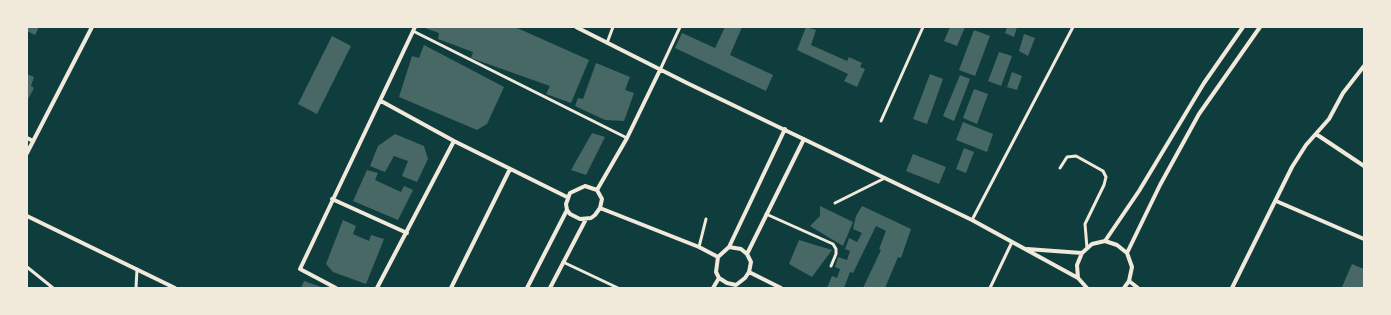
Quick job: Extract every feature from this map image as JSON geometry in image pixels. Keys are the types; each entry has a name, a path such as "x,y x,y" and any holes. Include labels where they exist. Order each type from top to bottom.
{"street":[{"path":"27,153 92,27"},
{"path":"576,27 660,70 972,220 1078,278 1087,288"},
{"path":"1105,241 1179,128 1204,83 1243,27"},
{"path":"1127,253 1160,185 1199,114 1260,27"},
{"path":"336,288 300,270 332,199 381,101 414,29"},
{"path":"1232,288 1292,167 1306,145 1329,119 1343,93 1364,66"},
{"path":"597,190 627,138 660,70"},
{"path":"381,101 454,141 567,197"},
{"path":"729,247 741,250 748,254 751,262 749,272 745,278 735,286 719,278 716,272 718,257 729,247 784,129"},
{"path":"1316,134 1364,166"},
{"path":"27,138 33,140"},
{"path":"748,254 766,214 804,139"},
{"path":"377,288 454,141"},
{"path":"450,288 510,169"},
{"path":"527,288 567,210 567,197 574,190 585,186 597,190 602,199 600,208 595,215 586,219 574,217 567,210"},
{"path":"332,199 407,233"},
{"path":"1276,201 1364,239"},
{"path":"600,208 699,247 718,257"},
{"path":"27,216 175,288"},
{"path":"550,288 586,219"},
{"path":"1078,278 1077,265 1082,253 1092,244 1105,241 1118,245 1127,253 1132,267 1129,281 1124,288"},
{"path":"1025,249 1082,253"},
{"path":"749,272 781,288"},
{"path":"713,288 719,278"},
{"path":"1129,281 1138,288"}],"lane":[{"path":"607,43 613,27"},
{"path":"660,70 680,27"},
{"path":"881,121 923,27"},
{"path":"972,220 1073,27"},
{"path":"414,29 627,138"},
{"path":"1060,168 1067,157 1076,156 1103,171 1106,177 1104,185 1085,224 1087,248"},
{"path":"835,203 887,178"},
{"path":"766,214 833,244 836,249 836,254 831,266"},
{"path":"699,247 706,219"},
{"path":"990,288 1012,242"},
{"path":"563,262 618,288"},
{"path":"27,267 53,288"},
{"path":"136,269 136,288"}],"building":[{"path":"27,27 39,27 35,35 27,31"},
{"path":"422,27 515,27 589,60 571,103 546,94 550,86 471,58 473,52 438,39 439,33"},
{"path":"725,27 742,27 730,55 773,75 766,91 675,48 682,33 715,48"},
{"path":"806,27 816,30 811,45 847,61 849,57 862,63 860,67 865,69 857,87 844,81 848,74 797,50"},
{"path":"950,27 965,27 957,46 944,41"},
{"path":"1007,27 1017,27 1014,37 1005,33"},
{"path":"974,30 990,36 975,76 959,70"},
{"path":"1024,34 1035,38 1028,56 1019,51"},
{"path":"332,36 351,46 317,114 298,104"},
{"path":"424,45 504,87 487,124 477,130 399,97 412,56 419,58"},
{"path":"999,52 1012,56 1001,86 988,81"},
{"path":"596,63 630,77 625,90 634,93 624,121 605,120 575,106 578,98 583,99"},
{"path":"1012,72 1022,76 1017,90 1007,87"},
{"path":"27,74 34,77 31,86 34,88 27,101"},
{"path":"930,74 943,79 927,124 913,119"},
{"path":"960,75 970,79 954,121 943,116"},
{"path":"974,89 988,94 977,124 963,118"},
{"path":"963,122 993,134 987,152 956,140"},
{"path":"592,133 605,137 586,175 571,170"},
{"path":"395,134 424,146 428,159 417,182 402,176 408,161 394,156 385,172 370,166 378,146"},
{"path":"964,148 974,152 966,173 956,169"},
{"path":"913,154 946,167 939,184 906,171"},
{"path":"367,170 378,173 375,180 401,192 404,186 413,190 398,220 353,201"},
{"path":"820,206 853,222 843,246 810,226 820,216"},
{"path":"862,206 911,229 901,258 898,257 885,288 863,288 881,250 879,249 886,231 876,226 853,273 850,272 844,288 827,288 832,276 837,278 840,269 835,267 838,257 847,260 850,251 845,249 849,238 857,242 862,233 853,229 856,216"},
{"path":"343,220 356,226 353,234 369,241 371,235 384,239 366,284 333,272 326,264"},
{"path":"799,240 832,250 812,277 789,264"},
{"path":"1352,264 1364,269 1364,288 1342,287"},
{"path":"304,281 324,288 301,288"}]}
